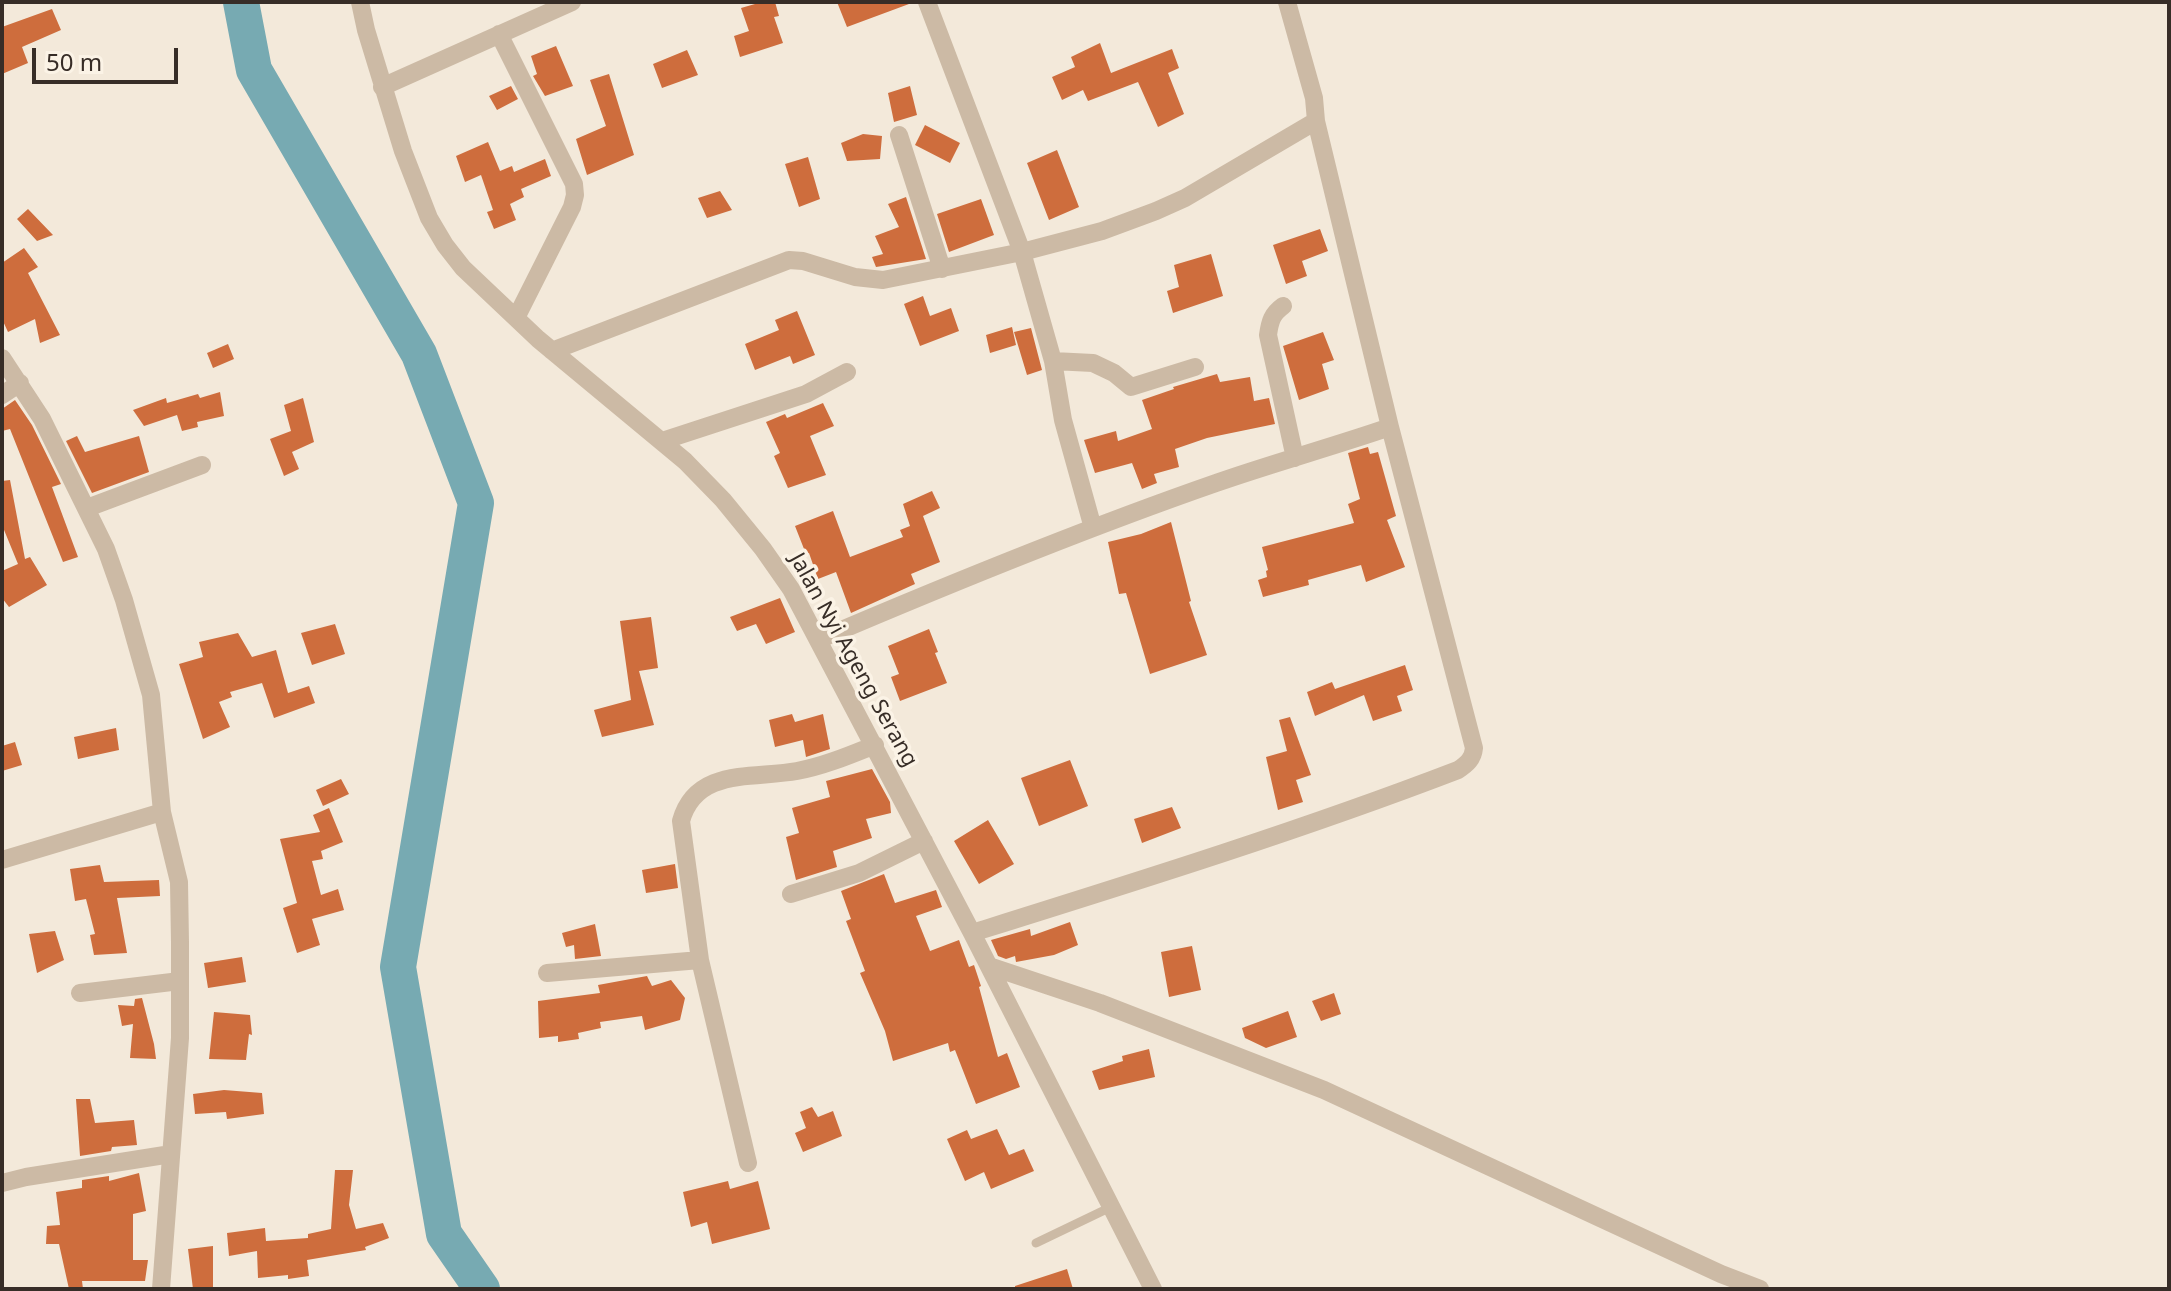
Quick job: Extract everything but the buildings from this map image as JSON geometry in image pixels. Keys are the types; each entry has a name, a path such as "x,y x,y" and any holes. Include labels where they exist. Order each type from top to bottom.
{"street":[{"name":"Jalan Nyi Ageng Serang","path":"360,2 382,87 429,218 445,245 463,268 516,318 662,441 723,500 791,589 875,745 1153,1289"},
{"path":"382,87 572,2"},
{"path":"927,2 1022,252 1053,361 1063,420 1093,528"},
{"path":"972,933 1391,796 1458,770 1473,756 1474,748 1390,427 1316,121 1314,98 1287,2"},
{"path":"499,34 574,184 575,195 572,207 516,318"},
{"path":"552,351 789,260 883,280 1022,252 1102,231 1156,211 1274,148 1316,121"},
{"path":"899,135 942,269"},
{"path":"1283,306 1269,322 1268,335 1295,458"},
{"path":"2,358 42,419 87,508 124,600 151,695 162,812 179,882 180,1038 161,1289"},
{"path":"1053,361 1093,363 1114,373 1131,387 1195,367"},
{"path":"662,441 806,394 847,372"},
{"path":"2,395 20,383"},
{"path":"818,640 971,574 1093,528 1390,427"},
{"path":"87,508 202,465"},
{"path":"748,1163 700,960 681,821 685,804 698,791 717,781 798,771 875,745"},
{"path":"2,860 162,812"},
{"path":"791,894 859,873 924,841"},
{"path":"547,973 700,960"},
{"path":"989,966 1100,1003 1324,1090 1721,1274 1760,1289"},
{"path":"80,993 180,981"},
{"path":"2,1183 171,1154"}],"lane":[{"path":"1036,1243 1111,1207"}],"waterway":[{"path":"241,2 254,70 419,354 476,503 398,967 444,1234 482,1289"}]}
